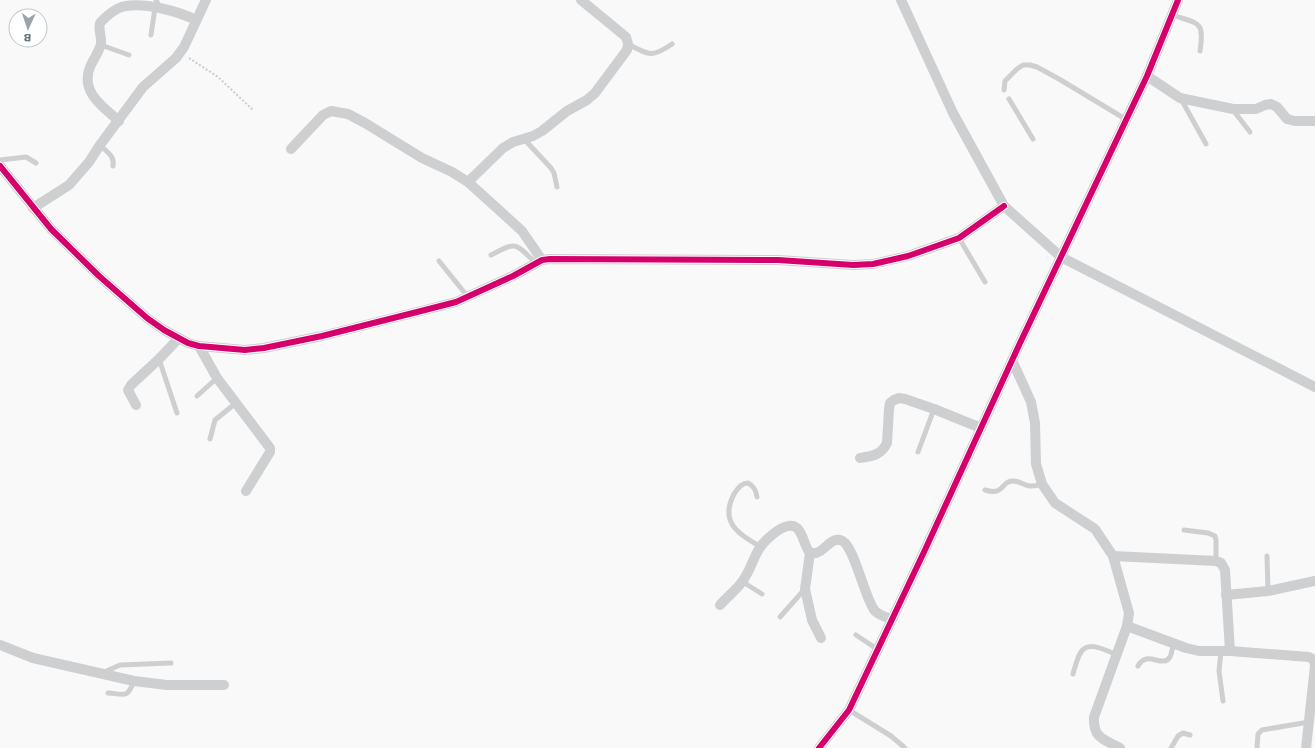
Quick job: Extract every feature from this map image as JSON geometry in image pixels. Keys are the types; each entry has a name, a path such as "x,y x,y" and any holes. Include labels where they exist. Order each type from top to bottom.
{"street":[{"path":"33,208 69,185 89,162 143,87 176,58 189,39 206,0"},
{"path":"468,182 503,148 513,142 542,131 567,111 595,93 627,50 628,44 626,37 581,0"},
{"path":"901,0 953,114 1004,206 1061,257 1315,387"},
{"path":"818,748 849,710 1012,360 1127,120 1178,0"},
{"path":"119,120 95,100 90,90 88,75 101,45 99,28 100,23 120,8 132,6 157,6 182,13 196,20"},
{"path":"1147,76 1180,98 1233,109 1256,109 1271,104 1276,107 1287,119 1295,121 1315,120"},
{"path":"291,149 323,115 331,111 338,111 348,114 422,158 452,172 468,182 522,231 539,262"},
{"path":"0,166 51,229 99,276 147,318 164,330 188,343 199,346 245,350 264,348 322,336 456,302 539,262 550,259 778,260 853,265 873,264 908,256 959,238 1004,206"},
{"path":"136,405 128,390 131,385 179,338"},
{"path":"199,346 217,378 270,448 270,452 246,491"},
{"path":"1012,360 1031,402 1036,423 1036,464 1042,484 1056,502 1095,529 1113,556 1128,613 1127,626 1094,717 1094,728 1100,738 1120,748"},
{"path":"860,458 874,456 881,453 885,448 887,443 890,403 894,400 905,399 981,428"},
{"path":"720,604 742,582 761,547 781,528 789,526 796,528 802,535 806,548 810,553 805,590 812,620 821,638"},
{"path":"810,553 816,553 834,540 846,542 874,610 880,615 891,619"},
{"path":"1113,556 1216,561 1221,563 1225,570 1225,651"},
{"path":"1226,595 1268,591 1315,581"},
{"path":"1127,626 1174,644 1199,651 1225,651 1309,657 1314,660 1315,666 1306,748"},
{"path":"0,645 33,658 134,681 168,685 224,685"}],"lane":[{"path":"151,35 157,6"},
{"path":"1172,14 1200,27 1203,36 1200,51"},
{"path":"628,44 646,54 660,52 672,44"},
{"path":"101,45 129,55"},
{"path":"1004,90 1005,81 1017,69 1023,65 1030,65 1037,67 1059,79 1127,120"},
{"path":"1180,98 1206,144"},
{"path":"1009,99 1033,139"},
{"path":"1233,109 1250,132"},
{"path":"524,138 552,168 557,187"},
{"path":"100,145 114,159 113,166"},
{"path":"0,160 26,157 36,163"},
{"path":"959,238 986,282"},
{"path":"491,255 507,247 515,245 539,262"},
{"path":"439,261 468,297"},
{"path":"159,359 177,413"},
{"path":"197,396 217,378"},
{"path":"210,439 215,420 236,403"},
{"path":"918,452 934,409"},
{"path":"984,490 992,492 997,491 1011,481 1030,487 1042,484"},
{"path":"757,497 752,485 748,483 741,485 734,493 730,503 728,515 730,523 742,535 761,547"},
{"path":"1184,530 1208,533 1215,536 1216,561"},
{"path":"1266,556 1268,591"},
{"path":"742,582 762,594"},
{"path":"780,618 805,590"},
{"path":"856,635 877,649"},
{"path":"1138,666 1141,661 1145,659 1150,658 1161,661 1167,660 1174,644"},
{"path":"1073,674 1081,652 1087,647 1094,646 1117,655"},
{"path":"1223,701 1219,670 1225,651"},
{"path":"102,673 120,664 171,663"},
{"path":"108,692 128,694 134,681"},
{"path":"849,710 891,736 905,748"},
{"path":"1257,748 1258,734 1262,730 1308,722"},
{"path":"1171,748 1178,736 1183,733 1190,735"}],"path":[{"path":"180,52 218,77 253,110"}],"cycle path":[{"path":"819,748 849,710 924,552 1020,343 1147,76 1178,0"},
{"path":"0,166 51,229 99,276 147,318 164,330 188,343 199,346 245,350 264,348 322,336 456,302 513,276 542,260 778,260 853,265 873,264 908,256 959,238 1004,206"}]}
